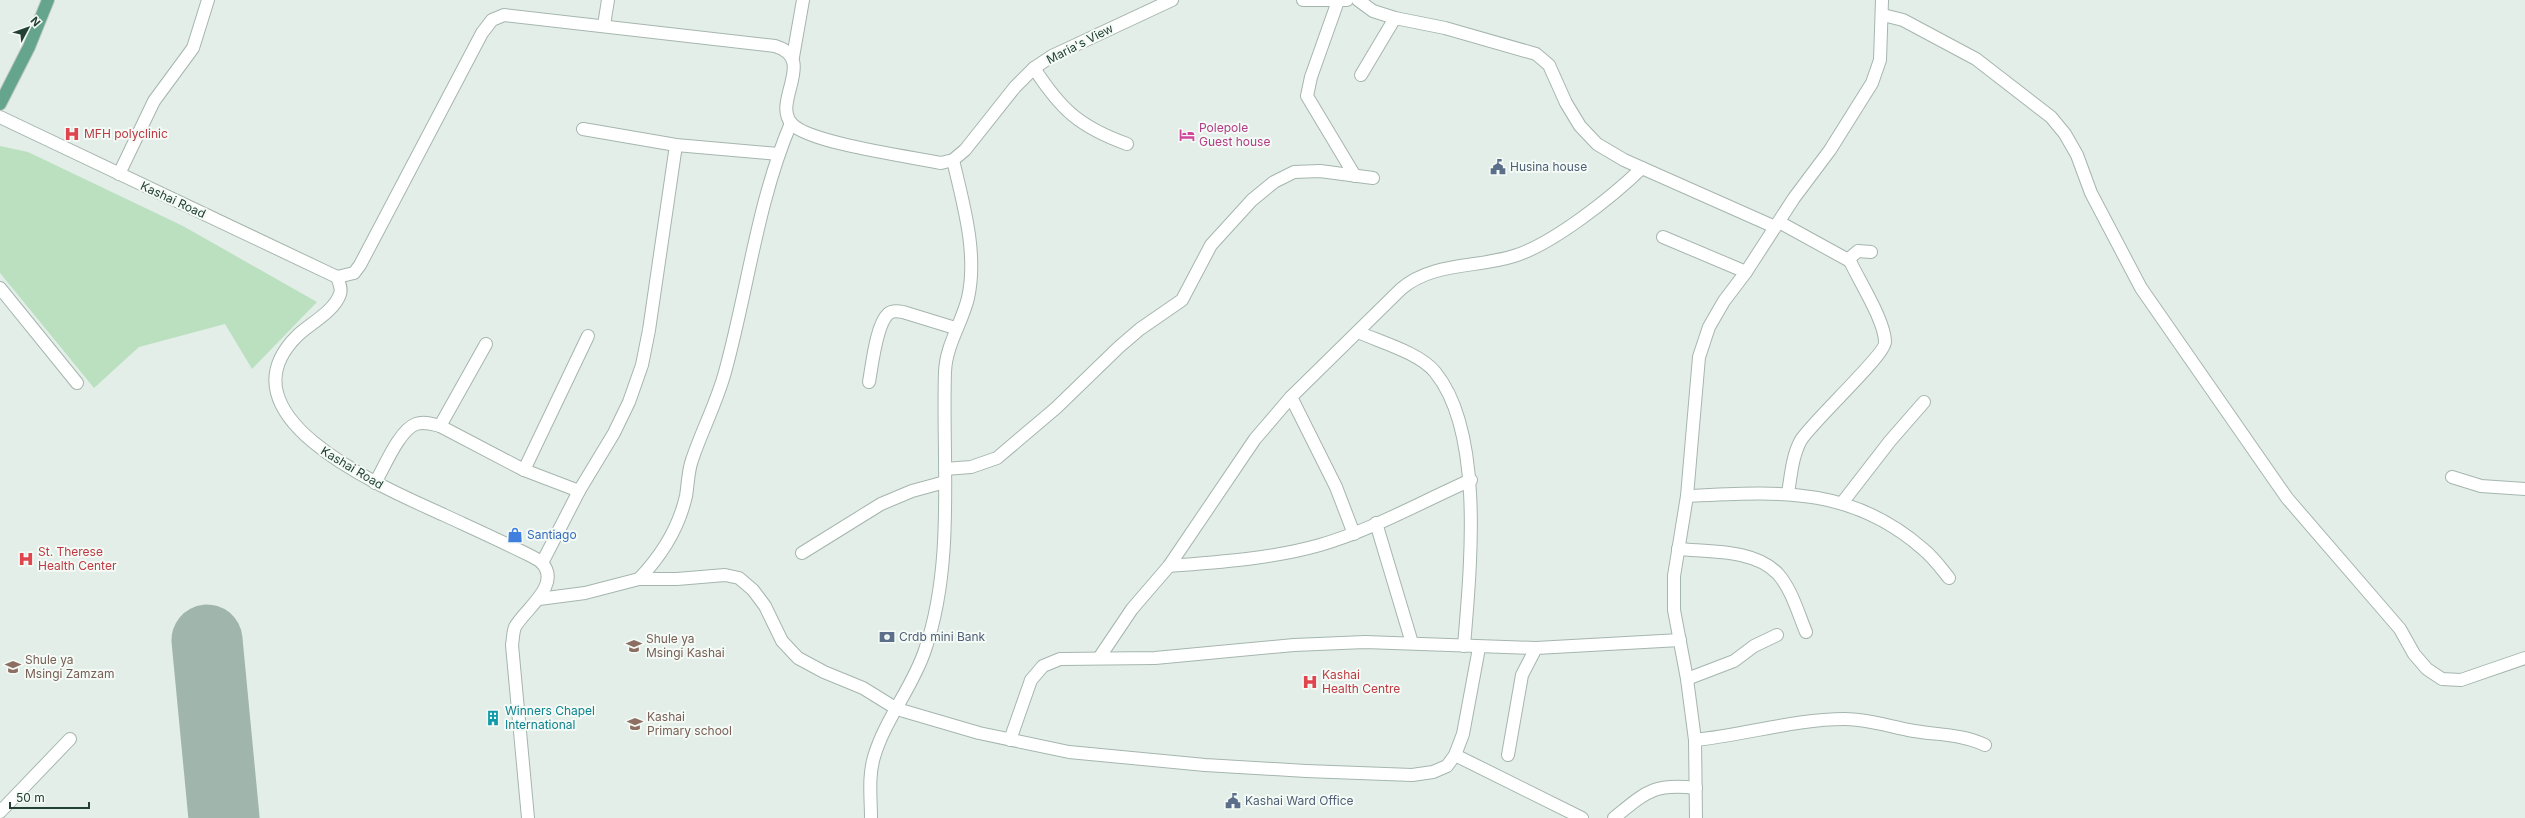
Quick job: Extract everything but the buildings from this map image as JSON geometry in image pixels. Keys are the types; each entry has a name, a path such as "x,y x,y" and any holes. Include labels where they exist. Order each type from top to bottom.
{"main road":[{"path":"0,104 29,47 48,0"}],"street":[{"path":"119,174 154,101 193,48 208,0"},
{"path":"604,25 608,0"},
{"path":"803,0 792,57 794,68 787,112 791,124 800,131 848,146 941,163 953,160 971,258 971,282 967,300 955,328 946,370 945,482 938,598 925,650 874,757 870,776 871,818"},
{"name":"Maria's View","path":"953,160 965,150 1014,87 1034,68 1052,56 1172,0"},
{"path":"1303,0 1343,1 1311,77 1307,96 1355,176"},
{"path":"1358,0 1374,10 1395,18 1464,34 1521,49 1540,56 1549,65 1566,104 1580,126 1597,144 1642,168 1777,224 1850,261 1874,308 1884,333 1886,343 1881,352 1849,384 1801,441 1792,465 1788,493"},
{"path":"1696,818 1695,740 1687,679 1674,610 1674,576 1687,496 1699,357 1709,327 1724,301 1746,272 1777,224 1830,150 1872,83 1880,60 1883,15 1882,0"},
{"path":"337,277 354,272 360,265 482,33 492,20 504,15 524,15 774,46 787,49 792,57"},
{"path":"1883,15 1903,20 1976,59 2045,113 2065,134 2077,155 2094,200 2141,288 2287,498 2400,629 2414,654 2427,669 2442,679 2461,680 2525,658"},
{"path":"1361,75 1395,18"},
{"path":"1034,68 1059,103 1075,118 1090,129 1127,144"},
{"name":"Kashai Road","path":"0,117 337,277 341,287 340,294 331,307 297,336 284,352 275,369 276,391 298,428 318,448 375,483 522,551 542,563"},
{"path":"639,579 649,568 669,539 686,497 692,461 725,372 762,206 778,154 791,124"},
{"path":"583,129 676,144 778,154"},
{"path":"528,818 512,645 515,628 539,599 547,582 542,563 579,491 614,433 629,402 642,365 649,330 676,144"},
{"path":"1099,658 1132,609 1170,566 1210,503 1255,439 1291,397 1411,280 1428,272 1497,261 1525,252 1617,192 1642,168"},
{"path":"945,469 971,467 997,458 1056,408 1119,346 1140,329 1182,300 1211,245 1252,200 1274,182 1294,172 1320,171 1373,178"},
{"path":"1663,237 1746,272"},
{"path":"1850,261 1851,257 1858,251 1871,252"},
{"path":"0,288 77,383"},
{"path":"869,382 875,347 883,322 888,314 895,311 903,312 955,328"},
{"path":"1358,332 1418,358 1435,371 1445,387 1465,442 1470,480 1468,598 1464,646"},
{"path":"524,470 588,336"},
{"path":"440,426 486,344"},
{"path":"1291,397 1336,487 1354,534"},
{"path":"1842,503 1890,441 1924,402"},
{"path":"375,483 401,437 415,424 427,422 440,426 524,470 579,491"},
{"path":"2452,476 2482,486 2525,489"},
{"path":"1170,566 1257,559 1319,545 1354,534 1470,480"},
{"path":"802,553 881,504 912,491 945,482"},
{"path":"1687,496 1788,493 1817,496 1842,503 1860,510 1907,536 1924,549 1949,578"},
{"path":"1376,523 1412,643"},
{"path":"1678,549 1736,555 1766,565 1778,574 1790,592 1806,632"},
{"path":"539,599 585,593 639,579 677,579 725,575 739,578 754,590 765,606 782,641 798,658 863,688 897,709 1010,740 1069,752 1251,768 1412,775 1433,772 1447,766 1455,755 1463,734 1479,648"},
{"path":"1687,679 1734,661 1754,646 1777,635"},
{"path":"1010,740 1025,694 1035,674 1043,666 1060,659 1155,658 1294,645 1412,643 1479,648 1536,648 1680,640"},
{"path":"1508,756 1522,675 1536,648"},
{"path":"1695,740 1804,723 1847,719 1914,731 1962,736 1985,745"},
{"path":"0,812 70,739"},
{"path":"1455,755 1582,818"},
{"path":"1614,818 1653,789 1672,785 1696,788"}],"green space":[{"path":"0,146 28,152 183,226 317,302 252,369 225,324 139,347 94,388 0,273"}],"runway":[{"path":"207,640 224,818"}],"place":[{"name":"MFH polyclinic","path":"72,134"},
{"name":"Polepole Guest house","path":"1187,135"},
{"name":"Husina house","path":"1498,167"},
{"name":"Santiago","path":"515,535"},
{"name":"St. Therese Health Center","path":"26,559"},
{"name":"Crdb mini Bank","path":"887,637"},
{"name":"Shule ya Msingi Kashai","path":"634,646"},
{"name":"Shule ya Msingi Zamzam","path":"13,667"},
{"name":"Kashai Health Centre","path":"1310,682"},
{"name":"Winners Chapel International","path":"493,718"},
{"name":"Kashai Primary school","path":"635,724"},
{"name":"Kashai Ward Office","path":"1233,801"}]}
